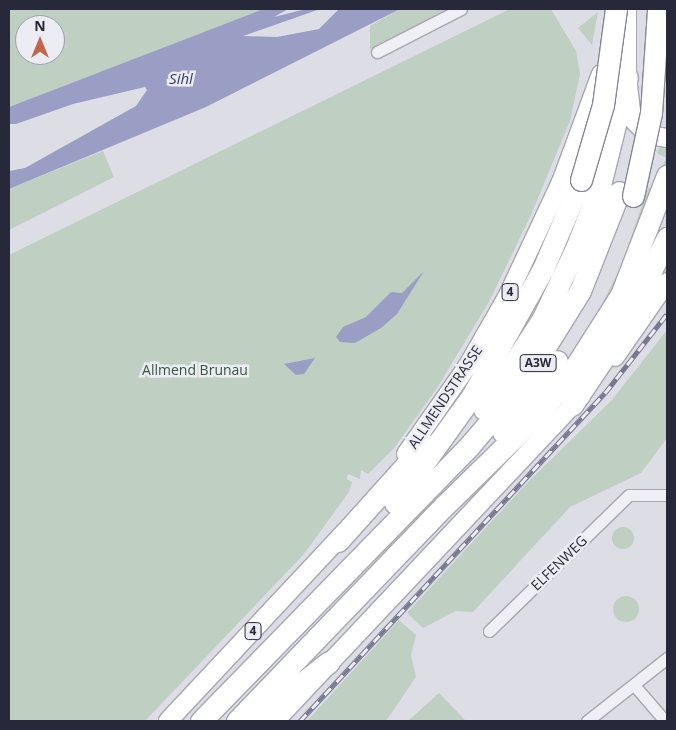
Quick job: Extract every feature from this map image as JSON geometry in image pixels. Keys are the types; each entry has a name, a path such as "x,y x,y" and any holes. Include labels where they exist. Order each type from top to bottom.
{"highway":[{"path":"330,586 454,425 543,269 581,180 603,104 616,9"},
{"name":"A3W","path":"201,721 330,586 470,445 537,364 580,291 626,194 638,102 643,9"},
{"name":"A3W","path":"238,721 445,505 519,413 564,349 603,276 651,113 658,9"},
{"path":"411,504 499,390 555,294 599,189 627,76"},
{"path":"445,505 537,415 594,343 632,270 667,176"},
{"path":"572,405 640,295 667,238"},
{"path":"389,563 517,447 592,362 640,295"},
{"path":"338,541 433,435 493,357"},
{"path":"253,721 329,662"}],"main road":[{"name":"ALLMENDSTRASSE","path":"168,721 338,541 436,414 508,295 561,182 621,9"},
{"path":"628,9 627,76 632,119 648,135 667,138"},
{"path":"275,721 618,354 667,282"}],"street":[{"path":"377,52 461,9"},
{"name":"ELFENWEG","path":"489,631 629,495 667,495"},
{"path":"587,721 667,658"},
{"path":"634,685 665,721"}],"green space":[{"path":"9,9 265,9 9,107"},
{"path":"400,9 452,9 370,49 370,26"},
{"name":"Allmend Brunau","path":"510,9 551,9 576,51 580,74 570,121 531,215 489,302 437,388 395,447 368,474 361,470 360,479 348,474 347,479 352,482 349,492 304,554 145,721 9,721 9,255"},
{"path":"598,12 592,45 578,28"},
{"path":"660,144 667,145 667,164 627,268 591,326 621,266 648,188 653,187 666,158 657,153"},
{"path":"103,151 114,177 9,230 9,189"},
{"path":"667,330 667,438 641,473 570,507 473,612 456,611 423,628 407,613 528,482 612,400"},
{"path":"623,527 631,530 634,538 631,546 623,549 615,546 612,538 615,530"},
{"path":"626,596 635,600 639,609 635,618 626,622 617,618 613,609 617,600"},
{"path":"399,620 416,635 411,655 416,677 386,721 307,721"},
{"path":"439,693 466,721 408,721"}],"water":[{"name":"Sihl","path":"288,9 274,17 306,9 320,9 243,36 277,37 319,29 339,9 400,9 206,107 9,189 9,171 25,168 136,106 147,90 145,87 73,104 16,124 9,124 9,107 261,10"},
{"path":"424,271 397,314 381,328 355,343 340,342 336,337 343,327 366,317 391,292 402,293"},
{"path":"315,358 304,374 296,375 284,364"}],"railway":[{"path":"300,721 605,393 667,314"}]}
